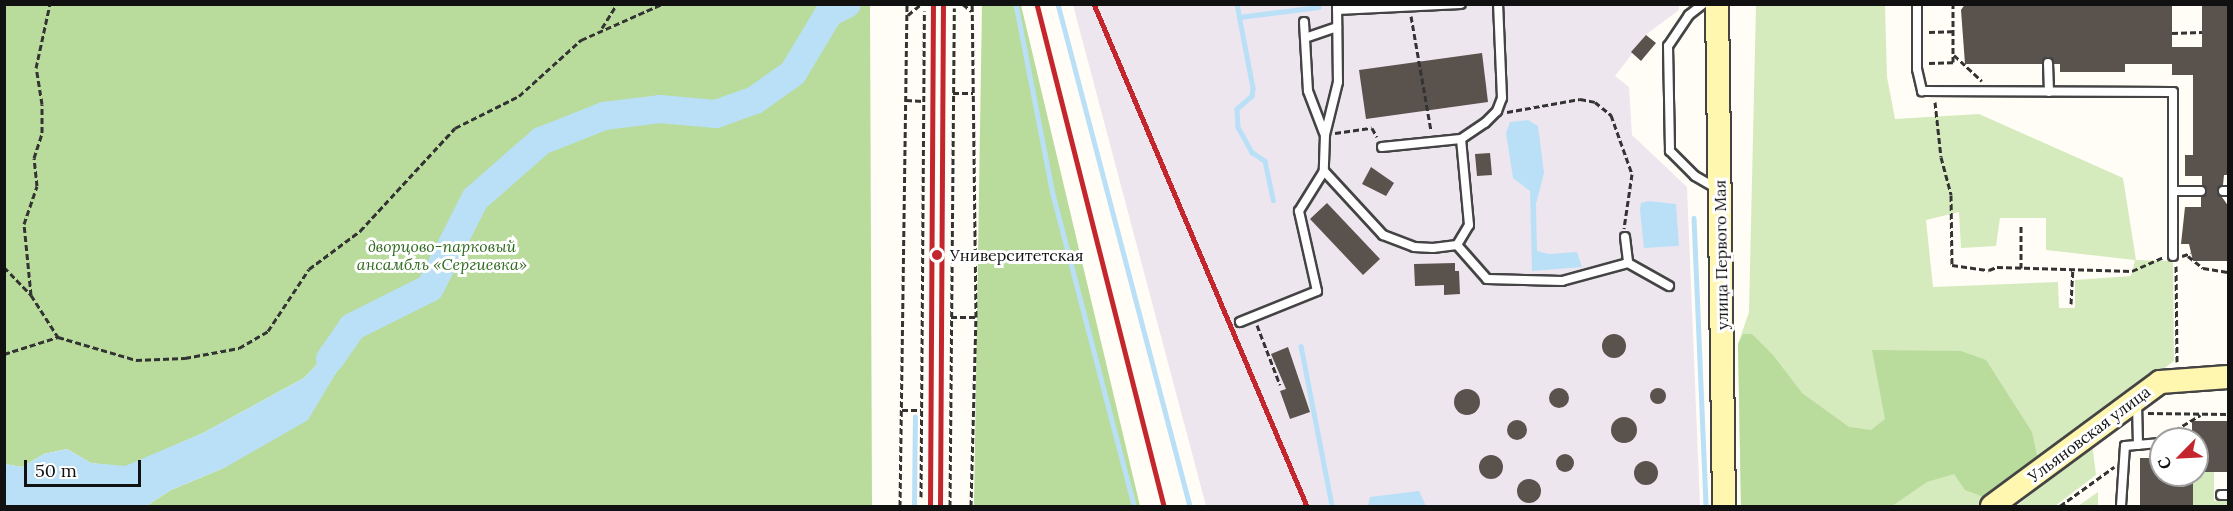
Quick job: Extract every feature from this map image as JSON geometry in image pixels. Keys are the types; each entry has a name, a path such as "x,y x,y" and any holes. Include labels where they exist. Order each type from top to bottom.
{"street":[{"name":"улица Первого Мая","path":"1717,4 1725,507"},
{"name":"Ульяновская улица","path":"1992,507 2137,405 2160,381 2177,377 2229,377"}],"lane":[{"path":"1240,322 1317,291 1299,211 1324,171 1325,135 1338,82 1337,7 1411,8 1461,4"},
{"path":"1382,147 1461,138 1497,111 1504,85 1498,4"},
{"path":"1703,4 1689,15 1668,46 1670,151 1695,176 1720,191"},
{"path":"1917,4 1917,69 1922,91 2173,92 2175,259"},
{"path":"1304,22 1308,91 1325,135"},
{"path":"1305,38 1337,27"},
{"path":"2048,63 2049,92"},
{"path":"1457,245 1469,225 1461,138"},
{"path":"1324,171 1383,235 1414,247 1457,245"},
{"path":"2173,191 2201,191"},
{"path":"1625,237 1628,264"},
{"path":"1457,245 1487,279 1562,281 1628,264 1669,286"},
{"path":"2137,405 2139,445"},
{"path":"2121,507 2126,446 2149,444"}],"path":[{"path":"31,294 24,224 37,186 34,158 42,133 42,104 36,68 50,4"},
{"path":"601,29 617,4"},
{"path":"4,354 58,337 136,360 185,358 239,348 268,331 309,269 360,231 455,128 519,96 581,40 601,29 662,4"},
{"path":"900,507 906,100 910,13 907,4"},
{"path":"963,4 971,11"},
{"path":"972,4 976,317 972,507"},
{"path":"1929,63 1953,62 1953,4"},
{"path":"910,13 920,5"},
{"path":"950,507 954,8"},
{"path":"1411,8 1432,141"},
{"path":"921,497 924,11"},
{"path":"1929,23 1929,42"},
{"path":"1929,32 1953,31"},
{"path":"2172,33 2202,32"},
{"path":"1929,53 1929,70"},
{"path":"1953,54 1986,84 1974,84"},
{"path":"1934,92 1941,157 1951,195 1952,266 1989,270 2021,268 2132,271 2160,258 2175,259 2177,377"},
{"path":"953,93 973,93"},
{"path":"1497,111 1580,99 1595,102 1607,111 1614,120 1632,174 1625,237"},
{"path":"906,100 923,101"},
{"path":"1347,131 1372,128 1382,147"},
{"path":"2021,224 2021,268"},
{"path":"2188,256 2203,268 2229,272"},
{"path":"4,267 31,294 58,337"},
{"path":"2071,304 2073,269"},
{"path":"1253,316 1280,385"},
{"path":"951,317 976,317"},
{"path":"2137,405 2201,414 2229,414"},
{"path":"902,411 921,410"},
{"path":"2179,427 2201,414"},
{"path":"2060,507 2126,458"}],"shaded area":[{"path":"1073,5 1679,5 1679,10 1648,33 1615,76 1629,87 1632,135 1687,187 1700,506 1206,506"}],"green space":[{"name":"дворцово-парковый ансамбль «Сергиевка»","path":"4,5 870,5 872,506 146,506 171,490 226,467 336,373 351,328 304,378 203,433 125,467 91,463 67,449 44,454 22,467 5,464"},
{"path":"982,5 1021,5 1140,506 974,506"},
{"path":"1756,5 1885,5 1887,77 1895,119 1979,114 2123,178 2136,260 2173,261 2174,361 1979,506 1741,506 1738,344 1749,312","holes":["1959,212 1961,248 1996,246 2000,218 2046,218 2046,250 2135,260 2131,276 2075,280 2075,308 2059,308 2058,282 1933,287 1926,220"]},
{"path":"1743,334 1752,334 1773,355 1802,393 1849,427 1871,430 1885,419 1872,350 1961,351 1986,360 2032,432 2038,460 1989,499 1965,490 1954,474 1927,482 1892,506 1741,506 1738,344"},
{"path":"2092,443 2096,475 2055,506 2017,506"},
{"path":"2209,472 2214,472 2214,501 2228,501 2228,506 2193,506 2193,487 2209,487"},
{"path":"2098,492 2098,506 2078,506"}],"water":[{"path":"1528,120 1538,126 1544,173 1536,204 1537,251 1549,254 1577,252 1582,267 1532,271 1530,191 1513,178 1506,133 1510,122"},
{"path":"1648,201 1676,204 1679,246 1644,248 1640,210 1641,203"},
{"path":"352,327 336,373 308,420 226,467 171,490 146,506 5,506 5,464 22,467 44,454 67,449 91,463 125,466 203,433 304,378"},
{"path":"1419,491 1426,506 1368,506 1370,497"}],"building":[{"path":"1965,4 2172,4 2172,47 2202,47 2202,4 2229,4 2229,175 2224,175 2223,185 2217,190 2229,207 2229,261 2193,261 2189,244 2181,244 2185,207 2201,207 2201,197 2207,192 2202,185 2202,176 2185,176 2185,155 2193,155 2193,75 2172,75 2172,64 2125,64 2125,72 2060,72 2060,64 2054,64 2048,57 2042,64 1965,64 1961,10"},
{"path":"1646,35 1656,43 1641,61 1631,52"},
{"path":"1482,53 1488,102 1366,119 1359,70"},
{"path":"1490,153 1492,175 1477,176 1475,154"},
{"path":"1371,167 1394,183 1386,196 1362,184"},
{"path":"1327,203 1380,259 1363,275 1310,219"},
{"path":"1455,263 1455,271 1459,271 1460,294 1444,295 1444,285 1415,286 1414,264"},
{"path":"1609,334 1619,334 1626,341 1626,351 1619,358 1609,358 1602,351 1602,341"},
{"path":"1288,347 1310,412 1290,419 1280,391 1286,389 1271,354"},
{"path":"1559,388 1566,391 1569,398 1566,405 1559,408 1552,405 1549,398 1552,391"},
{"path":"1655,388 1661,388 1666,396 1664,402 1655,404 1650,399 1650,393"},
{"path":"1467,389 1476,393 1480,402 1476,411 1467,415 1458,411 1454,402 1458,393"},
{"path":"1624,417 1633,421 1637,430 1633,439 1624,443 1615,439 1611,430 1615,421"},
{"path":"1517,420 1524,423 1527,430 1524,437 1517,440 1510,437 1507,430 1510,423"},
{"path":"2192,421 2229,421 2229,472 2209,472 2209,427 2192,427"},
{"path":"1565,454 1571,457 1574,463 1571,469 1565,472 1559,469 1556,463 1559,457"},
{"path":"1491,455 1496,456 1502,462 1502,472 1496,478 1491,479 1486,478 1480,472 1479,467 1480,462 1486,456"},
{"path":"2140,458 2149,458 2149,487 2193,487 2193,507 2140,507"},
{"path":"1641,461 1651,461 1658,468 1658,478 1651,485 1641,485 1634,478 1634,468"},
{"path":"1529,479 1534,480 1540,486 1540,496 1534,502 1529,503 1524,502 1518,496 1517,491 1518,486 1524,480"}],"waterway":[{"path":"330,359 352,327 430,288 475,199 541,141 604,116 660,109 716,114 755,100 793,73 829,13 847,4"},
{"path":"1016,4 1053,194 1134,506"},
{"path":"1058,4 1190,506"},
{"path":"1237,4 1253,88 1252,96 1237,109 1238,127 1252,152 1265,161 1273,200"},
{"path":"1239,17 1318,7"},
{"path":"1694,218 1706,506"},
{"path":"1301,346 1332,506"},
{"path":"914,506 915,417"}],"railway":[{"path":"930,506 933,4"},
{"path":"940,506 943,4"},
{"path":"1037,4 1164,506"},
{"path":"1094,4 1307,506"}],"place":[{"name":"Университетская","path":"937,255"}]}
